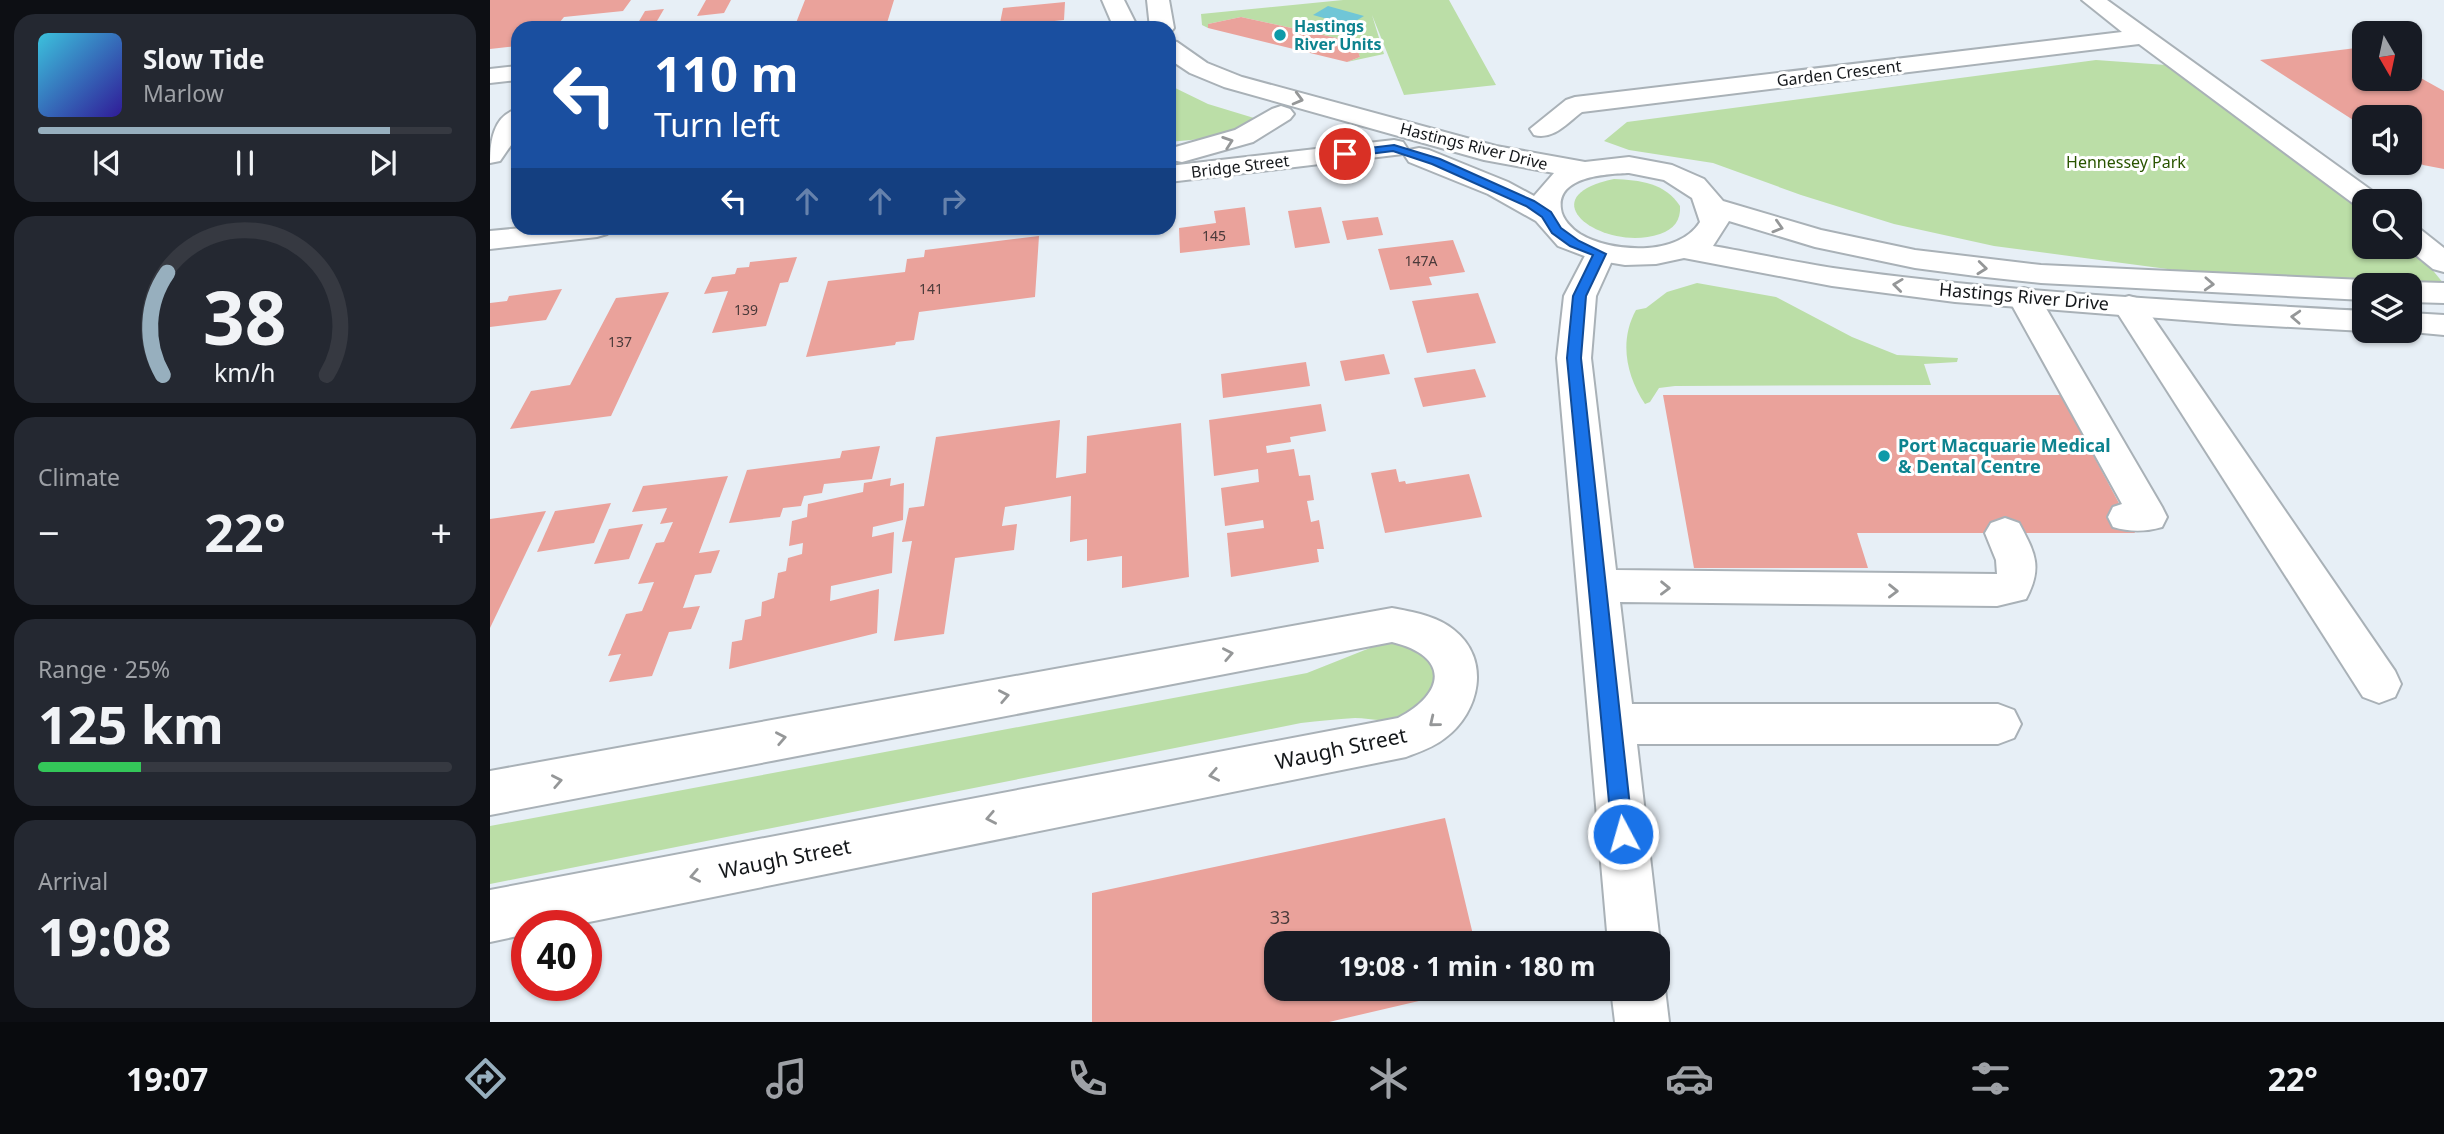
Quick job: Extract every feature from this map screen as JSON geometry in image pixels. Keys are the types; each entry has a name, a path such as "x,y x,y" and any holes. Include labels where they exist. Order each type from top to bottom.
{"street":[{"path":"1113,0 1122,21"},
{"path":"1157,0 1161,21"},
{"path":"2093,0 2352,189"},
{"name":"Garden Crescent","path":"1542,129 1575,105 2143,37"},
{"name":"Hastings River Drive","path":"1176,53 1203,71 1233,82 1494,154 1585,170"},
{"path":"490,76 511,74"},
{"name":"Hastings River Drive","path":"1176,77 1195,88 1436,162 1498,188 1547,215"},
{"name":"Bridge Street","path":"1176,154 1190,153 1244,136 1281,114"},
{"path":"490,155 511,126"},
{"name":"Bridge Street","path":"1176,173 1394,148"},
{"path":"1629,165 1662,171 1691,183 1705,195 1713,207 1714,223 1704,238 1686,250 1660,257 1640,258 1600,254 1556,231 1547,215 1546,204 1550,193 1570,176 1585,170 1629,165"},
{"name":"Hastings River Drive","path":"1713,207 1815,239 1915,259 1976,267 2041,274 2352,289"},
{"path":"490,240 535,235"},
{"path":"2422,245 2444,263"},
{"name":"Hastings River Drive","path":"1686,250 1832,277 1955,292 2352,320"},
{"path":"1600,254 1580,296 1574,358 1633,931"},
{"path":"2422,292 2444,293"},
{"path":"2024,298 2148,517 2127,517"},
{"path":"2129,306 2379,684"},
{"path":"2422,324 2444,325"},
{"path":"1597,586 1997,590 2012,588 2018,579 2018,564 2005,533"},
{"name":"Waugh Street","path":"490,793 1392,625 1413,627 1431,635 1450,655 1457,680 1454,698 1443,715 1427,729 1406,737 490,916"},
{"path":"1611,724 1998,724"},
{"path":"1639,1001 1642,1022"}],"green space":[{"path":"1343,0 1449,0 1496,85 1404,95 1372,15 1384,54 1347,62 1360,57 1355,42 1241,17 1208,24 1208,28 1202,25 1201,14"},
{"name":"Hennessey Park","path":"2096,60 2166,65 2352,198 2352,259 2422,257 2444,284 2444,297 2422,296 2422,273 2352,273 2352,293 1994,246 1894,224 1801,195 1713,163 1629,150 1604,141 1627,122"},
{"path":"1176,88 1208,104 1254,118 1253,125 1223,137 1176,141"},
{"path":"1614,179 1651,184 1667,192 1680,206 1676,223 1660,234 1638,238 1616,236 1597,230 1583,220 1575,209 1576,198 1588,187"},
{"path":"1697,283 1776,297 1852,337 1897,355 1958,358 1957,362 1924,364 1931,385 1675,386 1659,388 1650,402 1645,404 1633,381 1627,358 1628,334 1636,310 1646,308 1667,292"},
{"path":"1396,643 1413,647 1424,654 1432,663 1435,678 1434,688 1423,704 1397,718 1355,718 1301,723 490,884 490,826 1307,673 1380,644"}],"water":[{"path":"1328,6 1364,16 1349,25 1313,15"}],"building":[{"path":"490,0 631,0 623,11 564,17 561,21 511,21 511,47 490,49"},
{"path":"706,0 731,0 724,13 697,16"},
{"path":"805,0 894,0 888,21 797,21"},
{"path":"1065,2 1064,20 1054,21 1000,21 1003,8"},
{"path":"664,9 657,21 639,21 645,11"},
{"name":"Hastings River Units","path":"1241,17 1355,42 1360,57 1347,62 1208,28 1208,24"},
{"path":"2352,48 2352,91 2422,91 2422,79 2444,91 2444,169 2422,164 2422,105 2352,105 2352,119 2260,60"},
{"path":"1245,207 1250,245 1180,253 1179,228 1216,223 1214,211"},
{"path":"1321,207 1330,243 1295,248 1288,211"},
{"path":"1378,217 1383,235 1347,240 1342,221"},
{"path":"1039,236 1035,297 919,312 914,340 806,357 828,281 905,272 907,259 924,257 925,250"},
{"path":"1453,240 1465,272 1429,277 1432,285 1390,290 1378,249"},
{"path":"797,257 788,282 780,283 766,326 712,333 728,291 704,294 712,277 735,274 737,268 749,267 750,262"},
{"path":"562,289 546,320 490,327 490,303 507,301 509,296"},
{"path":"669,292 611,416 510,429 531,391 570,385 616,298"},
{"path":"1478,293 1496,343 1427,353 1412,301"},
{"path":"1384,354 1390,374 1345,381 1340,361"},
{"path":"1306,362 1310,386 1223,398 1221,374"},
{"path":"1475,369 1486,397 1423,407 1414,378"},
{"name":"Port Macquarie Medical & Dental Centre","path":"1663,395 2061,395 2135,533 1857,533 1868,568 1694,568"},
{"path":"1321,404 1326,431 1290,437 1291,442 1266,446 1267,453 1294,449 1299,476 1310,475 1314,500 1307,501 1311,522 1319,520 1324,549 1317,549 1319,562 1231,577 1227,533 1264,528 1263,520 1225,526 1221,488 1259,482 1258,469 1214,476 1209,420"},
{"path":"1060,420 1056,478 1086,473 1087,436 1181,423 1189,577 1122,588 1122,556 1087,561 1087,539 1070,542 1071,496 1005,507 1002,526 1017,524 1014,550 955,558 944,634 894,641 912,541 902,542 909,508 924,506 936,437"},
{"path":"880,446 872,479 824,484 822,493 804,496 801,506 783,508 780,517 729,523 747,470 840,458 842,451"},
{"path":"1396,469 1399,482 1405,481 1406,484 1469,474 1482,517 1385,533 1371,473"},
{"path":"728,476 699,553 720,550 711,573 695,575 683,608 700,606 691,629 669,632 652,676 609,682 621,654 608,656 626,614 642,611 654,582 638,584 656,543 664,542 673,522 660,524 667,508 632,512 643,486"},
{"path":"891,478 890,486 904,483 903,520 873,527 872,537 894,532 892,573 831,586 830,601 879,589 877,633 729,669 732,642 742,640 745,620 761,616 762,602 774,598 778,573 786,571 788,558 802,554 803,543 789,546 792,521 807,517 808,504 863,492 864,483"},
{"path":"611,503 594,543 537,552 555,511"},
{"path":"546,511 490,628 490,519"},
{"path":"643,524 629,559 594,564 609,529"},
{"path":"1445,818 1472,931 1264,931 1264,1001 1419,1001 1329,1022 1092,1022 1092,893"}],"place":[{"name":"Hastings River Units","path":"1280,35"},
{"name":"Port Macquarie Medical & Dental Centre","path":"1884,456"}],"route":[{"path":"1345,154 1394,148 1436,162 1530,203 1547,215 1556,231 1574,244 1600,254 1576,310 1574,358 1623,834"}]}
